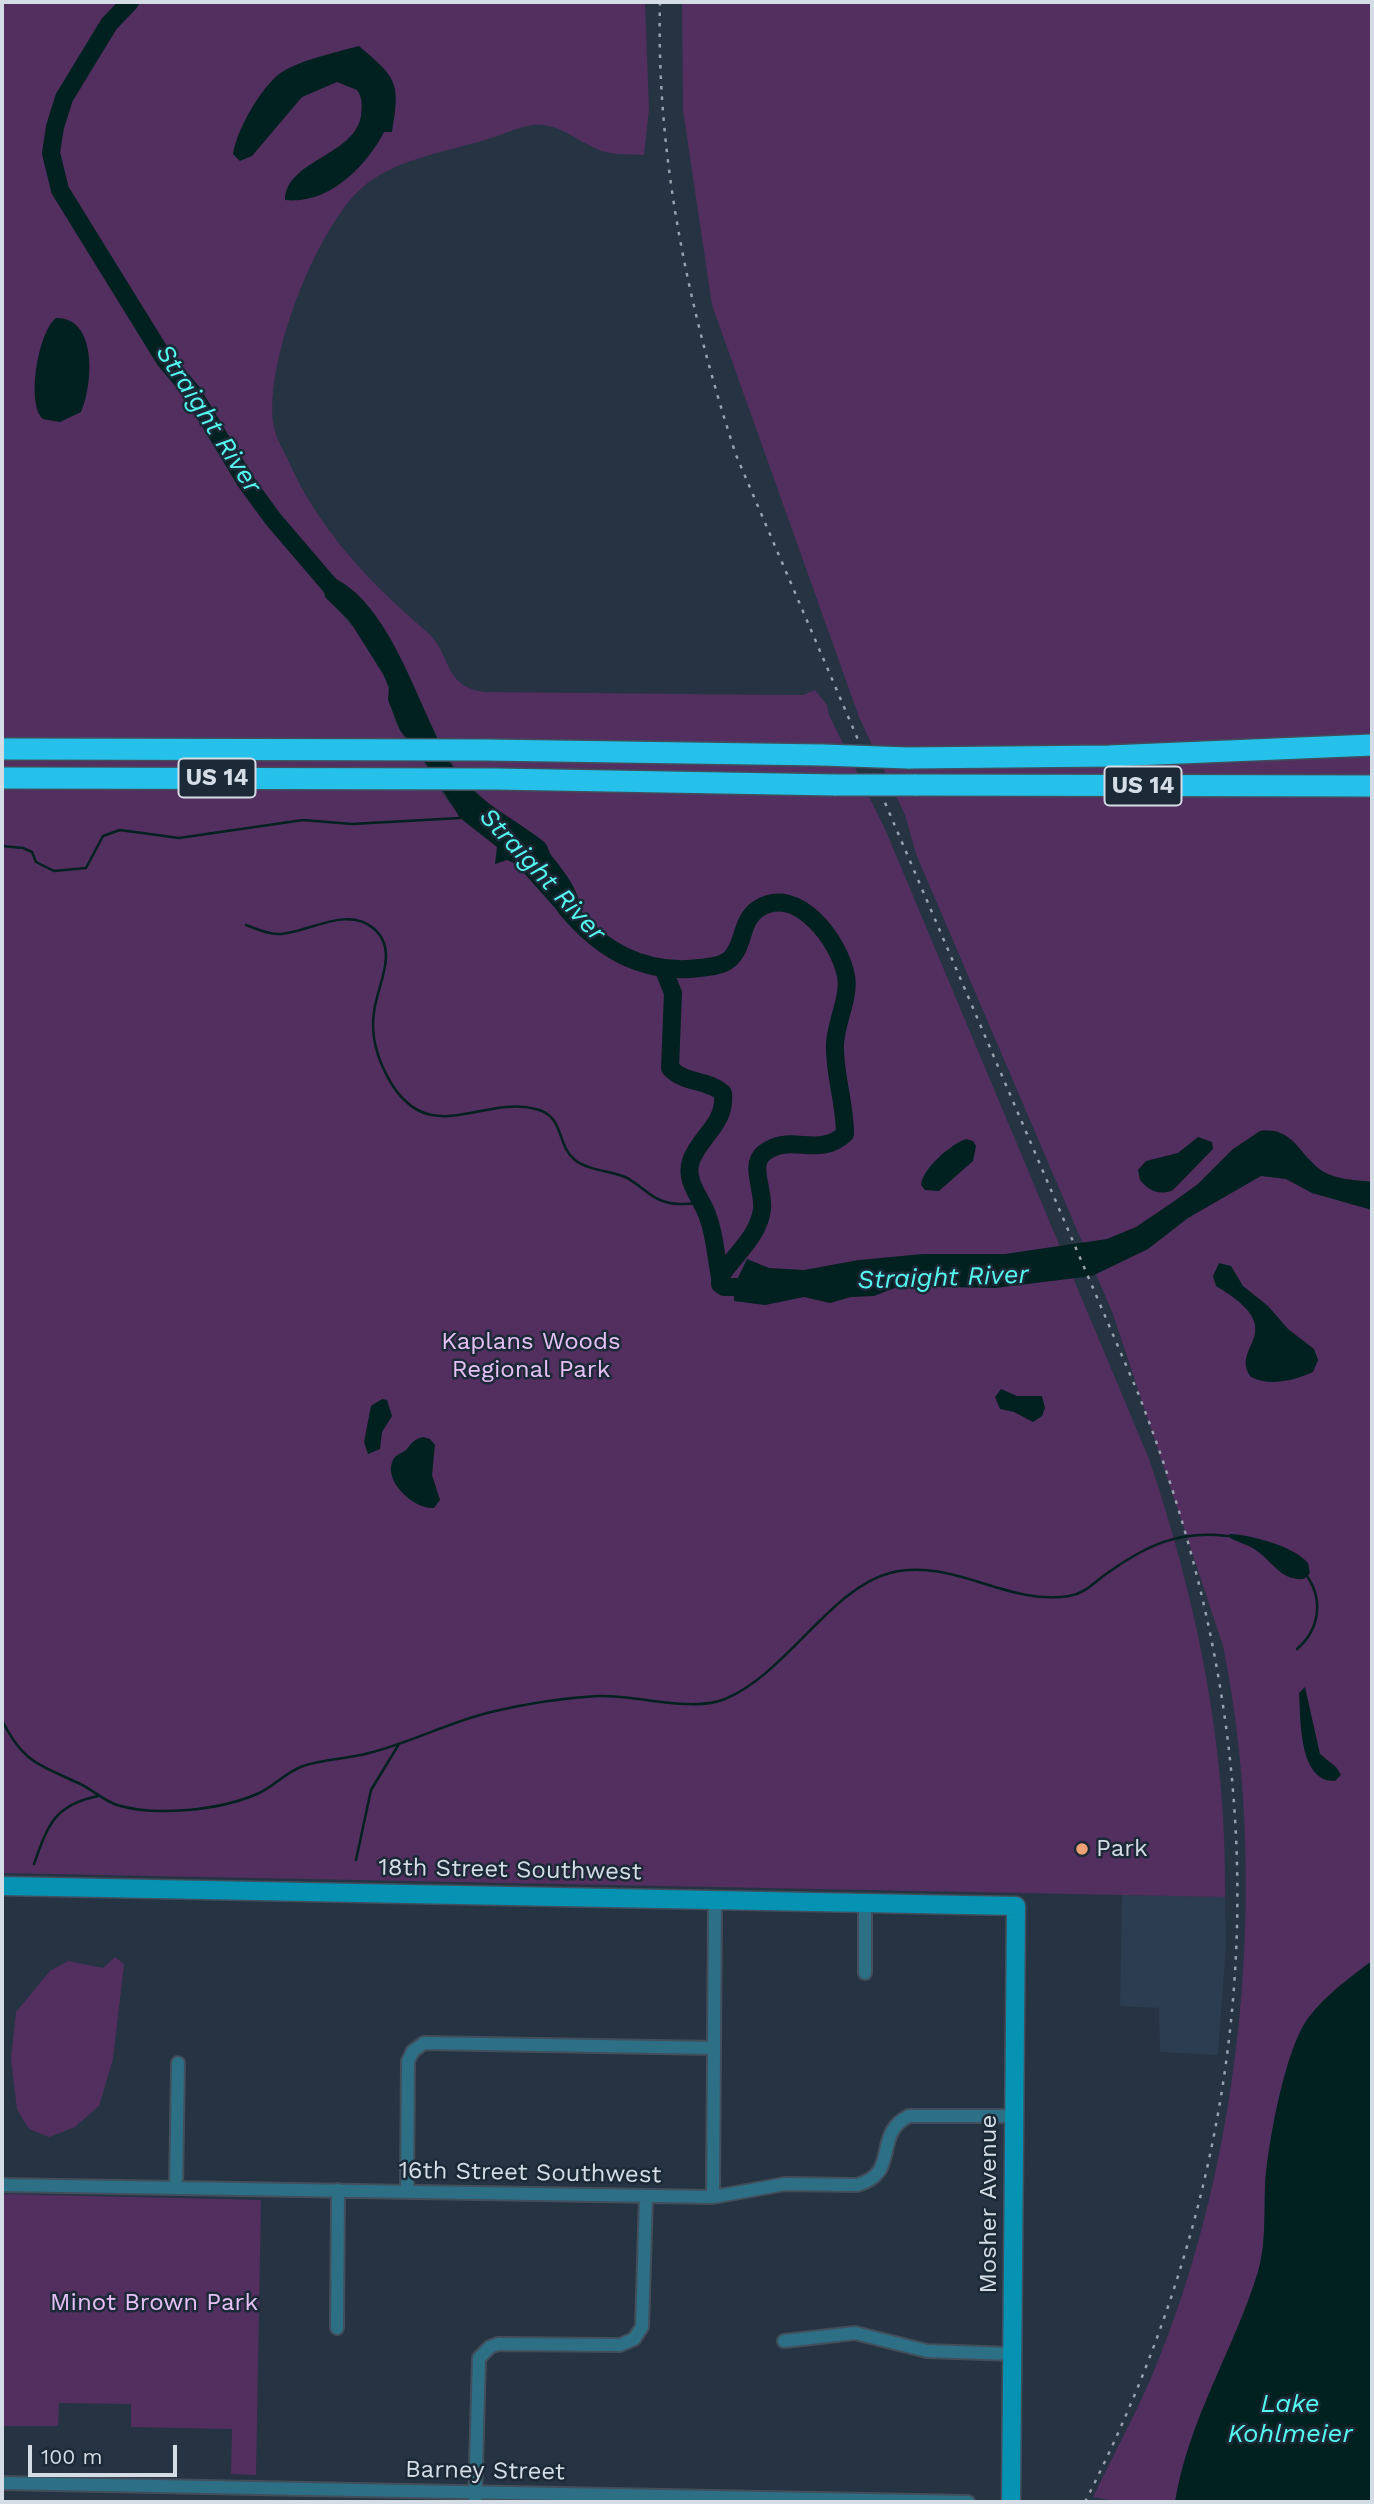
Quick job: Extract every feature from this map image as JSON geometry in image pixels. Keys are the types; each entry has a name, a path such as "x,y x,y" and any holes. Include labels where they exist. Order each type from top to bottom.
{"highway":[{"path":"1214,751 1372,734"},
{"name":"US 14","path":"2,750 486,750 908,758 1109,756 1372,745"},
{"name":"US 14","path":"2,778 401,778 836,785 1372,786"},
{"path":"1221,786 1372,800"}],"street":[{"name":"18th Street Southwest","path":"2,1886 1016,1906"},
{"path":"713,2197 715,1899"},
{"path":"865,1903 865,1973"},
{"name":"Mosher Avenue","path":"1012,2502 1016,1906"},
{"path":"407,2192 408,2061 413,2051 424,2043 714,2048"},
{"path":"176,2188 178,2063"},
{"name":"16th Street Southwest","path":"2,2185 713,2197 785,2184 857,2185 867,2182 884,2164 890,2133 909,2116 1014,2116"},
{"path":"337,2328 338,2190"},
{"path":"475,2497 479,2358 490,2347 498,2344 620,2345 634,2339 643,2319 646,2196"},
{"path":"784,2341 855,2333 927,2351 1013,2354"},
{"name":"Barney Street","path":"2,2483 336,2496 968,2502"}],"shaded area":[{"path":"1122,1895 1225,1897 1226,1945 1218,2055 1160,2052 1159,2008 1120,2006"}],"green space":[{"name":"Kaplans Woods Regional Park","path":"2,2 645,2 649,109 644,155 607,152 552,127 533,125 411,161 369,182 350,200 331,227 297,298 276,372 272,405 276,435 300,485 330,532 385,594 426,631 440,649 454,676 470,688 484,692 782,695 803,695 815,690 827,705 829,715 885,829 1149,1459 1181,1566 1206,1675 1221,1785 1225,1897 2,1873","holes":["333,576 357,597 391,641 453,765 489,805 450,804 420,755 401,733 394,717 387,683 376,659 352,626 325,597"]},
{"path":"682,2 1372,2 1372,1961 1315,2009 1301,2031 1293,2051 1285,2074 1269,2149 1261,2261 1248,2301 1190,2443 1175,2502 1119,2502 1093,2497 1151,2378 1183,2294 1208,2204 1227,2112 1240,2017 1245,1921 1245,1827 1237,1735 1223,1646 1113,1314 916,854 905,815 859,717 712,305 683,110"},
{"path":"115,1957 124,1964 113,2059 99,2106 75,2127 49,2137 29,2129 17,2109 11,2059 16,2012 50,1971 68,1961 103,1968"},
{"name":"Minot Brown Park","path":"2,2194 261,2200 256,2475 231,2474 232,2429 131,2427 131,2404 59,2403 58,2426 2,2426"}],"water":[{"path":"359,46 381,66 393,82 396,102 392,132 384,132 356,170 330,190 301,200 285,200 288,187 296,176 334,150 356,129 361,116 362,102 359,93 337,82 302,97 252,156 240,161 233,154 245,121 266,87 282,72 309,60"},
{"path":"56,318 70,321 79,329 86,340 89,355 88,386 81,412 60,422 43,419 35,399 39,352"},
{"path":"321,573 345,585 366,604 384,628 440,744 462,779 483,799 546,844 577,895 581,925 562,916 516,864 507,860 495,864 497,847 460,818 422,757 400,730 388,700 389,687 383,674 349,620 325,597"},
{"path":"1260,1131 1272,1131 1290,1139 1328,1174 1372,1182 1372,1210 1312,1193 1286,1179 1261,1176 1188,1218 1148,1249 1092,1276 995,1288 900,1286 874,1296 851,1297 830,1303 804,1297 765,1305 734,1301 734,1286 747,1259 769,1268 804,1270 859,1260 923,1254 1005,1254 1107,1239 1136,1227 1173,1202 1198,1184 1233,1149"},
{"path":"1198,1137 1212,1142 1213,1149 1173,1190 1164,1193 1155,1191 1140,1180 1138,1170 1146,1161 1178,1153"},
{"path":"966,1139 973,1141 976,1146 973,1161 939,1191 925,1190 921,1185 926,1172 945,1152"},
{"path":"1219,1263 1231,1266 1243,1286 1268,1306 1288,1329 1314,1349 1318,1360 1313,1372 1274,1382 1251,1377 1246,1366 1255,1327 1251,1315 1239,1302 1216,1286 1213,1276"},
{"path":"1001,1389 1017,1396 1042,1396 1045,1408 1042,1416 1033,1422 1014,1412 1000,1409 995,1397"},
{"path":"382,1399 387,1400 392,1416 382,1432 380,1449 368,1454 364,1442 371,1406"},
{"path":"423,1437 430,1439 435,1445 432,1475 440,1500 434,1508 410,1499 402,1493 392,1477 394,1458 415,1440"},
{"path":"1230,1534 1260,1539 1293,1551 1308,1563 1310,1573 1304,1579 1289,1577 1263,1555 1227,1536"},
{"path":"1305,1687 1320,1754 1336,1767 1341,1775 1335,1781 1323,1779 1314,1771 1308,1760 1304,1747 1299,1693"},
{"name":"Lake Kohlmeier","path":"1372,1961 1372,2502 1175,2502 1190,2442 1248,2301 1261,2261 1269,2148 1292,2051 1300,2031 1316,2009"}],"waterway":[{"name":"Straight River","path":"130,2 109,24 64,98 51,153 60,190 165,360 192,392 246,482 273,519 338,595"},
{"path":"2,846 23,848 32,852 36,862 54,871 86,868 103,836 120,830 179,838 303,820 352,824 460,818"},
{"name":"Straight River","path":"566,908 579,923 609,947 642,963 660,967 700,968 727,961 735,953 752,914 773,903 787,904 801,910 826,933 835,948 842,962 847,984 835,1044 845,1134 825,1145 794,1144 774,1147 760,1158 757,1171 762,1201 760,1219 751,1236 720,1277 720,1284 724,1287 758,1287"},
{"path":"246,925 277,934 352,919 373,928 381,937 386,957 374,1012 376,1049 391,1083 406,1102 423,1113 440,1116 496,1108 536,1109 552,1118 569,1154 580,1163 625,1177 665,1202 702,1203"},
{"path":"663,968 673,993 670,1068 682,1077 710,1085 723,1093 723,1104 717,1122 695,1152 689,1169 692,1183 710,1224 720,1277"},
{"path":"2,1720 9,1734 32,1760 112,1803 150,1811 207,1808 257,1794 303,1766 384,1749 460,1721 504,1709 597,1696 680,1704 711,1703 725,1699 768,1671 848,1596 868,1582 890,1573 936,1571 1023,1594 1069,1596 1085,1590 1151,1547 1194,1535 1227,1536"},
{"path":"1297,1649 1310,1633 1317,1615 1316,1595 1307,1576"},
{"path":"356,1860 371,1790 399,1744"},
{"path":"34,1864 49,1828 62,1811 98,1796"}],"railway":[{"path":"660,2 663,117 678,231 703,344 736,455 1138,1393 1186,1534 1218,1675 1235,1815 1236,1954 1222,2092 1192,2230 1146,2366 1085,2502"}],"place":[{"name":"Park","path":"1082,1849"}]}
